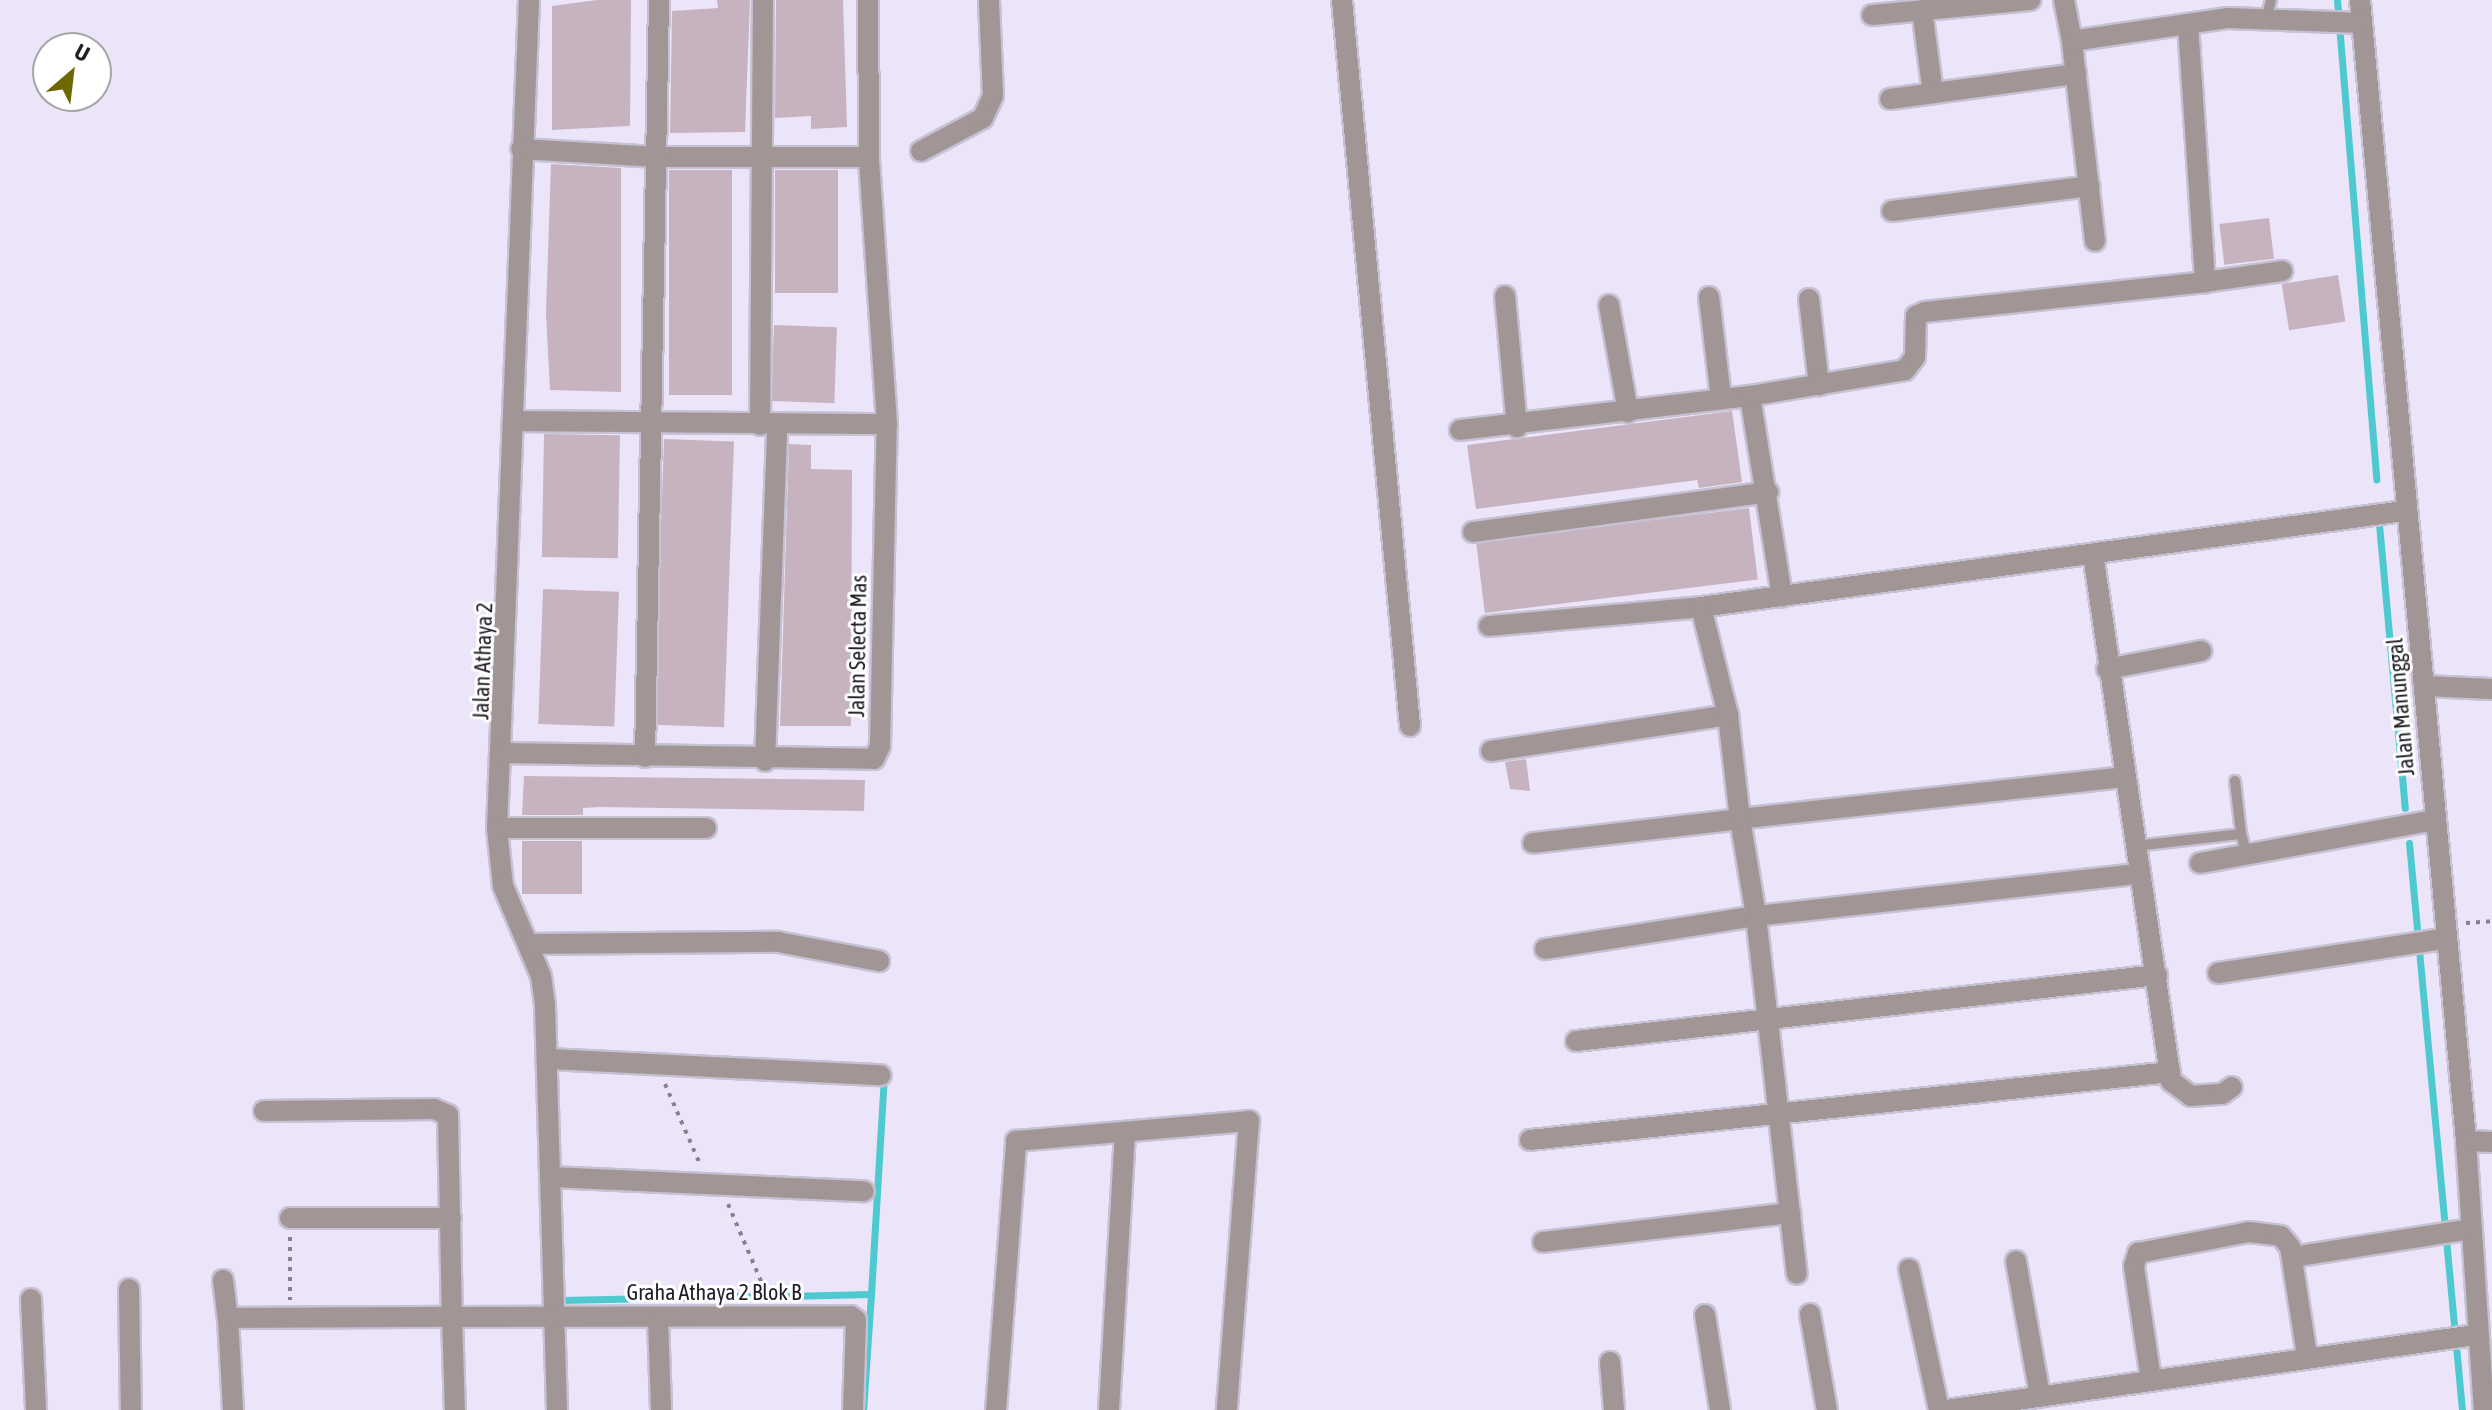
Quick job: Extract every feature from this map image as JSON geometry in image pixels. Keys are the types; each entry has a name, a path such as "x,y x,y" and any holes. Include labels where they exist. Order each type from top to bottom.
{"street":[{"name":"Jalan Athaya 2","path":"529,0 521,149 516,421 503,753 497,828 503,886 541,976 548,1059 557,1410"},
{"path":"645,757 659,0"},
{"path":"763,0 769,425 765,761"},
{"name":"Jalan Selecta Mas","path":"503,753 865,763 878,754 887,424 869,157 868,0"},
{"path":"921,151 983,118 993,96 989,0"},
{"path":"1342,0 1410,726"},
{"path":"1872,15 2030,0"},
{"path":"2064,0 2072,41 2095,241"},
{"name":"Jalan Manunggal","path":"2360,0 2404,511 2424,686 2444,939 2466,1141 2475,1335 2484,1410"},
{"path":"1922,10 1933,93"},
{"path":"2072,41 2269,10 2362,23"},
{"path":"2188,24 2205,282"},
{"path":"1890,99 2076,74"},
{"path":"521,149 657,157 869,157"},
{"path":"1892,211 2089,186"},
{"path":"1460,430 1517,427 1750,396 1905,370 1915,357 1916,316 1925,312 2282,271"},
{"path":"1505,296 1517,427"},
{"path":"1709,297 1721,398"},
{"path":"1809,299 1819,385"},
{"path":"1609,305 1628,412"},
{"path":"1750,396 1768,492 1782,596"},
{"path":"516,421 887,424"},
{"path":"1473,532 1768,492"},
{"path":"1489,626 1701,607 2404,511"},
{"path":"2093,554 2107,669 2170,1072 2176,1089 2191,1096 2222,1094 2232,1087"},
{"path":"1701,607 1728,715 1769,1019 1777,1115 1797,1274"},
{"path":"2107,669 2201,651"},
{"path":"2424,686 2492,689"},
{"path":"1491,751 1728,715"},
{"path":"1533,843 2125,777"},
{"path":"2200,863 2435,820"},
{"path":"497,828 706,828"},
{"path":"1545,949 1756,916 2139,874"},
{"path":"2218,973 2444,939"},
{"path":"529,944 778,942 879,961"},
{"path":"1576,1041 2157,975"},
{"path":"548,1059 881,1075"},
{"path":"1530,1140 2170,1072"},
{"path":"264,1111 442,1111 451,1128 455,1410"},
{"path":"996,1410 1016,1141 1249,1121 1227,1410"},
{"path":"1109,1410 1125,1132"},
{"path":"2466,1141 2492,1142"},
{"path":"550,1177 718,1187 864,1191"},
{"path":"1543,1242 1790,1213"},
{"path":"290,1218 451,1218"},
{"path":"2292,1257 2470,1229"},
{"path":"2151,1379 2134,1266 2138,1253 2267,1231 2281,1236 2292,1257 2307,1356"},
{"path":"2016,1261 2040,1396"},
{"path":"1909,1269 1939,1410"},
{"path":"223,1280 231,1352 233,1410"},
{"path":"129,1289 131,1410"},
{"path":"31,1299 36,1410"},
{"path":"1810,1314 1827,1410"},
{"path":"1705,1315 1720,1410"},
{"name":"Graha Athaya 2 Blok B","path":"228,1318 851,1316 856,1337 853,1410"},
{"path":"658,1318 661,1410"},
{"path":"1946,1410 2307,1356 2475,1335"},
{"path":"1610,1362 1614,1410"}],"lane":[{"path":"2235,781 2241,834 2247,855"},
{"path":"2135,846 2241,834"}],"path":[{"path":"290,1218 290,1320"}],"building":[{"path":"597,0 631,0 630,126 552,130 552,6"},
{"path":"717,0 750,0 745,132 670,133 672,11 718,8"},
{"path":"776,0 843,0 847,127 811,129 811,116 775,118"},
{"path":"551,164 621,168 621,392 550,390 546,313"},
{"path":"669,170 732,170 732,395 669,395"},
{"path":"775,170 838,170 838,293 775,293"},
{"path":"2269,218 2274,259 2224,265 2219,224"},
{"path":"2338,275 2345,321 2289,330 2282,284"},
{"path":"774,325 837,327 834,403 771,401"},
{"path":"1732,411 1742,482 1699,488 1697,480 1476,509 1467,445"},
{"path":"544,434 620,435 618,558 542,557"},
{"path":"664,439 734,441 724,727 654,725"},
{"path":"789,444 811,445 811,469 852,470 851,726 780,726"},
{"path":"1749,508 1758,579 1485,613 1476,542"},
{"path":"543,589 619,592 614,727 538,724"},
{"path":"1526,759 1530,791 1510,789 1505,762"},
{"path":"524,776 865,780 864,811 599,807 583,808 583,815 522,815"},
{"path":"522,841 582,841 582,894 522,894"}],"waterway":[{"path":"2337,0 2376,479"},
{"path":"2379,524 2405,808"},
{"path":"2409,843 2462,1410"},
{"path":"871,1294 884,1078"},
{"path":"786,1296 871,1294 863,1410"},
{"path":"562,1300 748,1296"}]}
